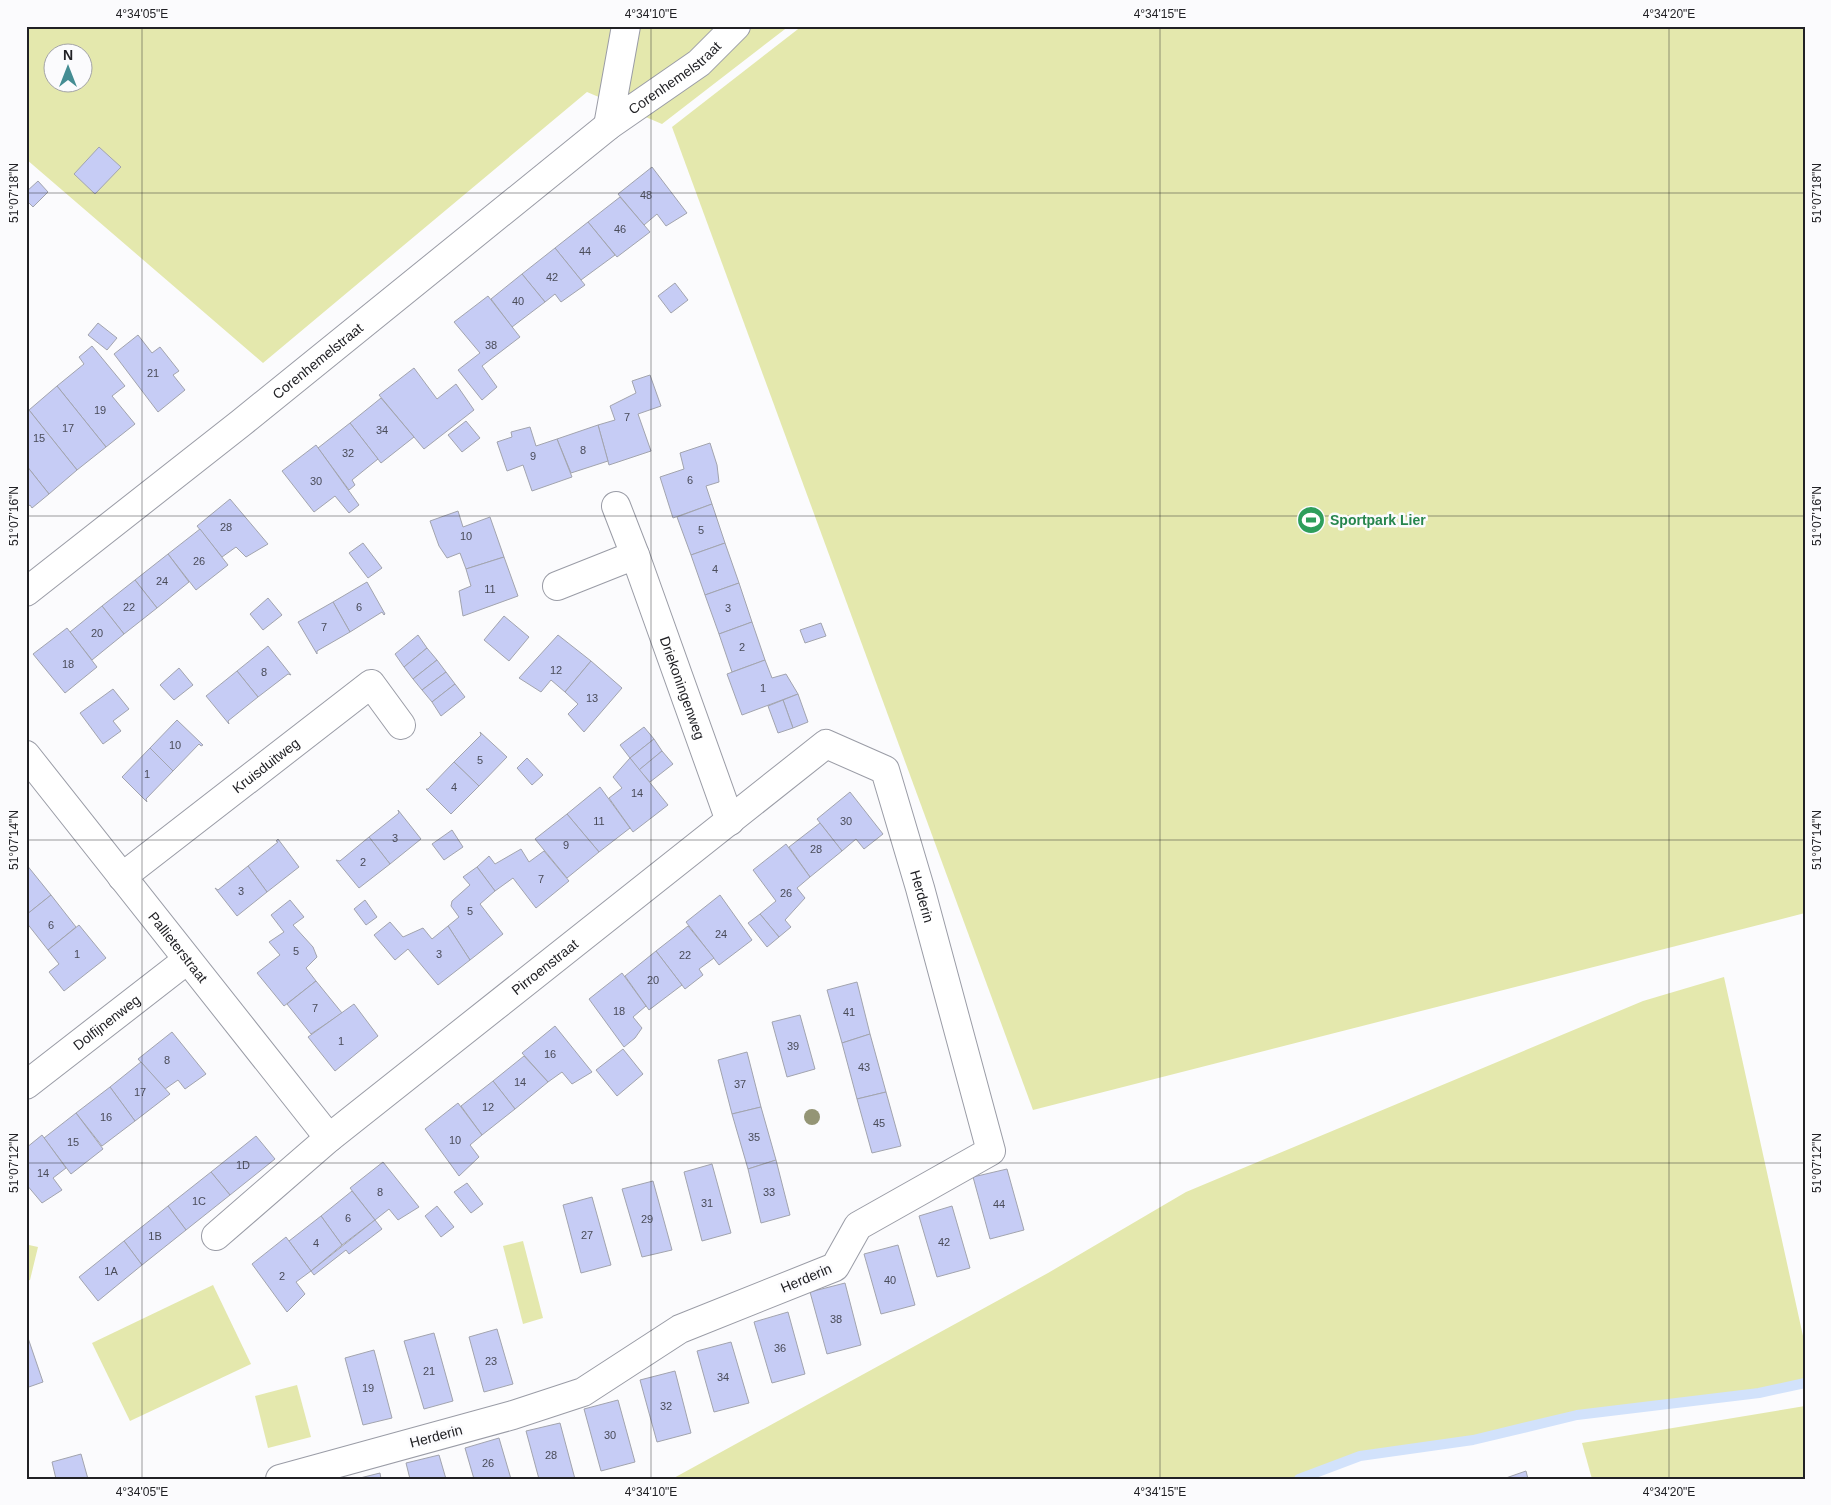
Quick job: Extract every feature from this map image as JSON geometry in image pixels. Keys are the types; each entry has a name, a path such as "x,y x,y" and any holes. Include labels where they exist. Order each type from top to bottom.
{"street":[{"name":"Corenhemelstraat","path":"608,126 626,26"},
{"name":"Corenhemelstraat","path":"26,592 241,423 608,126 699,63 736,26"},
{"name":"Driekoningenweg","path":"616,506 730,821"},
{"path":"556,586 635,555"},
{"name":"Kruisduitweg","path":"122,877 371,684 401,725"},
{"name":"Pirroenstraat","path":"216,1236 329,1138 826,744 885,770"},
{"name":"Pallieterstraat","path":"26,755 329,1138"},
{"name":"Herderin","path":"280,1479 513,1415 583,1392 680,1329 835,1267 858,1226 991,1151 920,888 885,770"},
{"name":"Dolfijnenweg","path":"26,1085 187,960"}],"green space":[{"path":"26,26 789,26 662,124 587,92 263,363 26,159"},
{"name":"Sportpark Lier","path":"802,26 1805,26 1805,913 1033,1110 672,127"},
{"path":"1724,977 1805,1345 1805,1383 1759,1393 1577,1415 1473,1440 1360,1456 1299,1479 672,1479 1048,1273 1186,1192 1643,1001"},
{"path":"26,1241 29,1245 38,1247 30,1280 26,1281"},
{"path":"523,1241 543,1318 523,1324 503,1246"},
{"path":"213,1285 251,1364 130,1421 92,1343"},
{"path":"297,1385 311,1437 268,1448 255,1396"},
{"path":"1805,1406 1805,1479 1592,1479 1582,1443"}],"building":[{"path":"99,147 121,167 95,194 74,174"},
{"path":"652,167 687,213 666,226 657,214 644,225 618,194"},
{"path":"38,181 48,192 33,207 26,200 26,192"},
{"path":"620,197 650,232 617,257 588,222"},
{"path":"588,222 615,255 581,280 555,248"},
{"path":"555,248 585,285 561,302 555,294 545,302 522,274"},
{"path":"522,274 545,302 512,327 491,299"},
{"path":"675,283 688,300 671,313 658,296"},
{"path":"488,296 520,337 482,366 497,387 482,400 458,370 480,353 454,322"},
{"path":"98,323 117,338 107,350 88,335"},
{"path":"138,335 152,353 160,347 179,371 173,375 185,390 158,412 114,354"},
{"path":"92,346 125,386 112,396 135,424 106,447 57,386 84,364 79,357"},
{"path":"414,368 437,399 456,384 474,410 424,449 379,395"},
{"path":"650,375 661,406 638,414 651,451 609,465 598,425 615,420 610,406 636,393 632,381"},
{"path":"57,386 106,447 77,470 29,410"},
{"path":"381,398 414,437 381,463 350,423"},
{"path":"29,410 77,470 49,494 26,465 26,412"},
{"path":"466,421 480,438 462,452 448,435"},
{"path":"350,423 378,459 352,480 355,485 349,490 318,448"},
{"path":"598,425 608,461 571,473 557,439"},
{"path":"530,427 536,446 557,439 572,477 532,491 523,465 507,471 497,442 512,437 511,432"},
{"path":"710,443 717,465 719,482 706,486 712,504 673,518 660,477 684,469 680,453"},
{"path":"316,445 359,505 349,513 335,496 314,512 282,471"},
{"path":"26,465 49,494 32,508 30,505 26,508"},
{"path":"230,499 268,544 246,557 236,547 222,557 197,526"},
{"path":"712,504 725,543 691,555 677,517"},
{"path":"458,511 463,527 490,517 504,557 466,569 460,553 447,558 439,546 430,521"},
{"path":"200,529 228,565 196,590 168,554"},
{"path":"363,543 382,568 368,578 349,553"},
{"path":"725,543 739,583 705,595 691,555"},
{"path":"168,554 189,582 157,608 135,580"},
{"path":"504,557 518,596 463,616 459,591 471,586 466,569"},
{"path":"135,580 157,608 124,634 102,606"},
{"path":"367,582 385,614 382,612 350,632 333,602"},
{"path":"739,583 752,622 719,634 705,595"},
{"path":"268,598 282,615 263,630 250,614"},
{"path":"333,602 350,632 317,651 317,654 298,622"},
{"path":"102,606 124,634 92,660 70,632"},
{"path":"504,616 529,637 509,661 484,640"},
{"path":"752,622 765,660 732,672 719,634"},
{"path":"821,623 826,636 805,643 800,630"},
{"path":"67,628 97,667 65,693 33,654"},
{"path":"418,635 427,648 404,667 395,654"},
{"path":"558,635 591,661 565,692 551,680 541,692 519,678"},
{"path":"268,646 291,675 288,674 258,697 237,671"},
{"path":"427,648 437,660 413,679 404,667"},
{"path":"437,660 446,672 422,690 413,679"},
{"path":"765,660 772,678 786,674 798,694 742,715 727,674"},
{"path":"591,661 622,688 584,732 568,714 578,704 565,692"},
{"path":"179,668 193,685 174,700 160,685"},
{"path":"237,671 258,697 228,721 229,724 206,696"},
{"path":"446,672 455,684 432,702 422,690"},
{"path":"455,684 465,697 441,716 432,702"},
{"path":"113,689 129,709 113,721 121,731 103,744 80,713"},
{"path":"798,694 808,722 793,728 783,700"},
{"path":"783,700 793,728 778,733 768,706"},
{"path":"177,720 203,745 199,744 173,771 150,748"},
{"path":"644,727 654,739 630,758 620,745"},
{"path":"480,732 507,757 479,786 454,762 481,735"},
{"path":"654,739 662,751 639,770 630,758"},
{"path":"150,748 173,771 146,799 147,802 122,777"},
{"path":"662,751 673,764 650,782 639,770"},
{"path":"527,758 543,775 532,785 517,768"},
{"path":"630,758 668,805 633,832 609,798 622,788 613,777"},
{"path":"454,762 479,786 451,814 426,789"},
{"path":"600,787 630,828 599,852 567,814"},
{"path":"850,792 883,834 864,849 856,839 842,851 817,819"},
{"path":"398,810 421,839 390,864 369,837 399,813"},
{"path":"567,814 599,852 567,878 535,839"},
{"path":"820,823 842,851 810,877 789,847"},
{"path":"452,830 463,847 444,860 432,844"},
{"path":"369,837 390,864 359,888 336,860 340,861"},
{"path":"278,839 299,867 267,892 248,866 278,842 276,841"},
{"path":"786,844 810,877 797,888 805,898 785,920 791,927 779,937 760,914 776,901 753,870"},
{"path":"521,849 529,862 544,851 569,881 536,908 513,878 495,891 477,867 489,856 495,864"},
{"path":"26,864 51,895 26,915"},
{"path":"248,866 267,892 237,916 215,888 218,890"},
{"path":"477,867 495,891 480,904 503,934 470,960 448,926 459,917 451,906 452,901 470,885 463,877"},
{"path":"51,895 76,927 48,950 26,922 26,915"},
{"path":"720,895 752,940 719,965 686,922"},
{"path":"290,900 304,917 293,925 313,947 317,957 306,968 316,981 284,1006 257,973 280,955 269,942 284,932 271,915"},
{"path":"365,900 377,917 366,925 354,909"},
{"path":"760,914 779,937 767,947 748,923"},
{"path":"390,922 403,937 423,928 432,939 448,926 470,960 438,985 408,949 395,960 374,935"},
{"path":"79,925 106,958 64,991 49,972 59,964 48,950"},
{"path":"688,926 714,958 699,969 703,975 685,989 656,951"},
{"path":"656,951 682,985 649,1010 625,976"},
{"path":"622,973 646,1006 633,1017 642,1028 635,1038 624,1047 589,999"},
{"path":"316,981 342,1013 311,1034 287,1004"},
{"path":"857,982 870,1034 842,1043 827,990"},
{"path":"354,1004 378,1036 335,1071 308,1037"},
{"path":"800,1015 815,1069 787,1077 772,1022"},
{"path":"555,1026 592,1072 572,1084 562,1072 548,1082 522,1053"},
{"path":"172,1032 206,1074 185,1089 178,1080 165,1089 138,1059"},
{"path":"870,1034 886,1092 857,1099 842,1043"},
{"path":"623,1049 643,1074 617,1096 596,1070"},
{"path":"747,1052 761,1107 732,1114 718,1060"},
{"path":"524,1056 548,1082 515,1109 493,1081"},
{"path":"141,1062 170,1094 135,1121 110,1087"},
{"path":"493,1081 515,1109 482,1135 461,1106"},
{"path":"110,1087 135,1121 102,1146 76,1113"},
{"path":"886,1092 901,1146 872,1153 857,1099"},
{"path":"458,1103 482,1135 470,1145 479,1157 459,1176 425,1129"},
{"path":"761,1107 776,1160 748,1169 732,1114"},
{"path":"76,1113 103,1149 71,1174 44,1138"},
{"path":"42,1135 66,1168 53,1178 62,1190 42,1203 26,1184 26,1148"},
{"path":"256,1136 275,1159 230,1195 211,1172"},
{"path":"776,1160 790,1215 761,1223 748,1169"},
{"path":"383,1162 419,1207 398,1220 389,1209 375,1220 350,1188"},
{"path":"712,1164 731,1233 702,1241 684,1172"},
{"path":"1007,1169 1024,1230 990,1239 973,1177"},
{"path":"211,1172 230,1195 186,1230 168,1206"},
{"path":"653,1181 672,1250 642,1257 622,1189"},
{"path":"467,1183 483,1204 471,1213 454,1192"},
{"path":"352,1191 375,1220 342,1245 321,1216"},
{"path":"592,1197 611,1265 581,1273 563,1205"},
{"path":"168,1206 186,1230 142,1265 124,1241"},
{"path":"437,1206 454,1227 441,1237 425,1216"},
{"path":"952,1206 970,1268 937,1277 919,1216"},
{"path":"321,1216 342,1245 311,1271 289,1241"},
{"path":"375,1220 382,1229 349,1254 346,1250 314,1275 311,1271"},
{"path":"286,1237 311,1271 296,1282 305,1294 287,1312 252,1264"},
{"path":"124,1241 142,1265 98,1301 79,1277"},
{"path":"898,1245 915,1305 881,1314 864,1254"},
{"path":"845,1283 861,1345 827,1354 810,1292"},
{"path":"788,1312 805,1374 772,1383 754,1322"},
{"path":"497,1329 513,1384 484,1392 469,1337"},
{"path":"26,1332 43,1382 26,1388"},
{"path":"434,1333 453,1401 424,1409 404,1341"},
{"path":"731,1342 749,1403 714,1412 697,1351"},
{"path":"374,1350 392,1418 363,1425 345,1358"},
{"path":"675,1371 691,1433 657,1442 640,1380"},
{"path":"618,1400 635,1462 601,1471 584,1409"},
{"path":"560,1423 575,1479 539,1479 526,1431"},
{"path":"499,1438 511,1479 474,1479 465,1448"},
{"path":"81,1454 88,1479 56,1479 52,1462"},
{"path":"439,1455 446,1479 410,1479 406,1463"},
{"path":"1526,1471 1528,1479 1503,1479"},
{"path":"380,1473 381,1479 356,1479"}],"waterway":[{"path":"1299,1479 1360,1456 1473,1440 1577,1415 1759,1393 1805,1383"}],"place":[{"name":"Sportpark Lier","path":"1311,520"}]}
